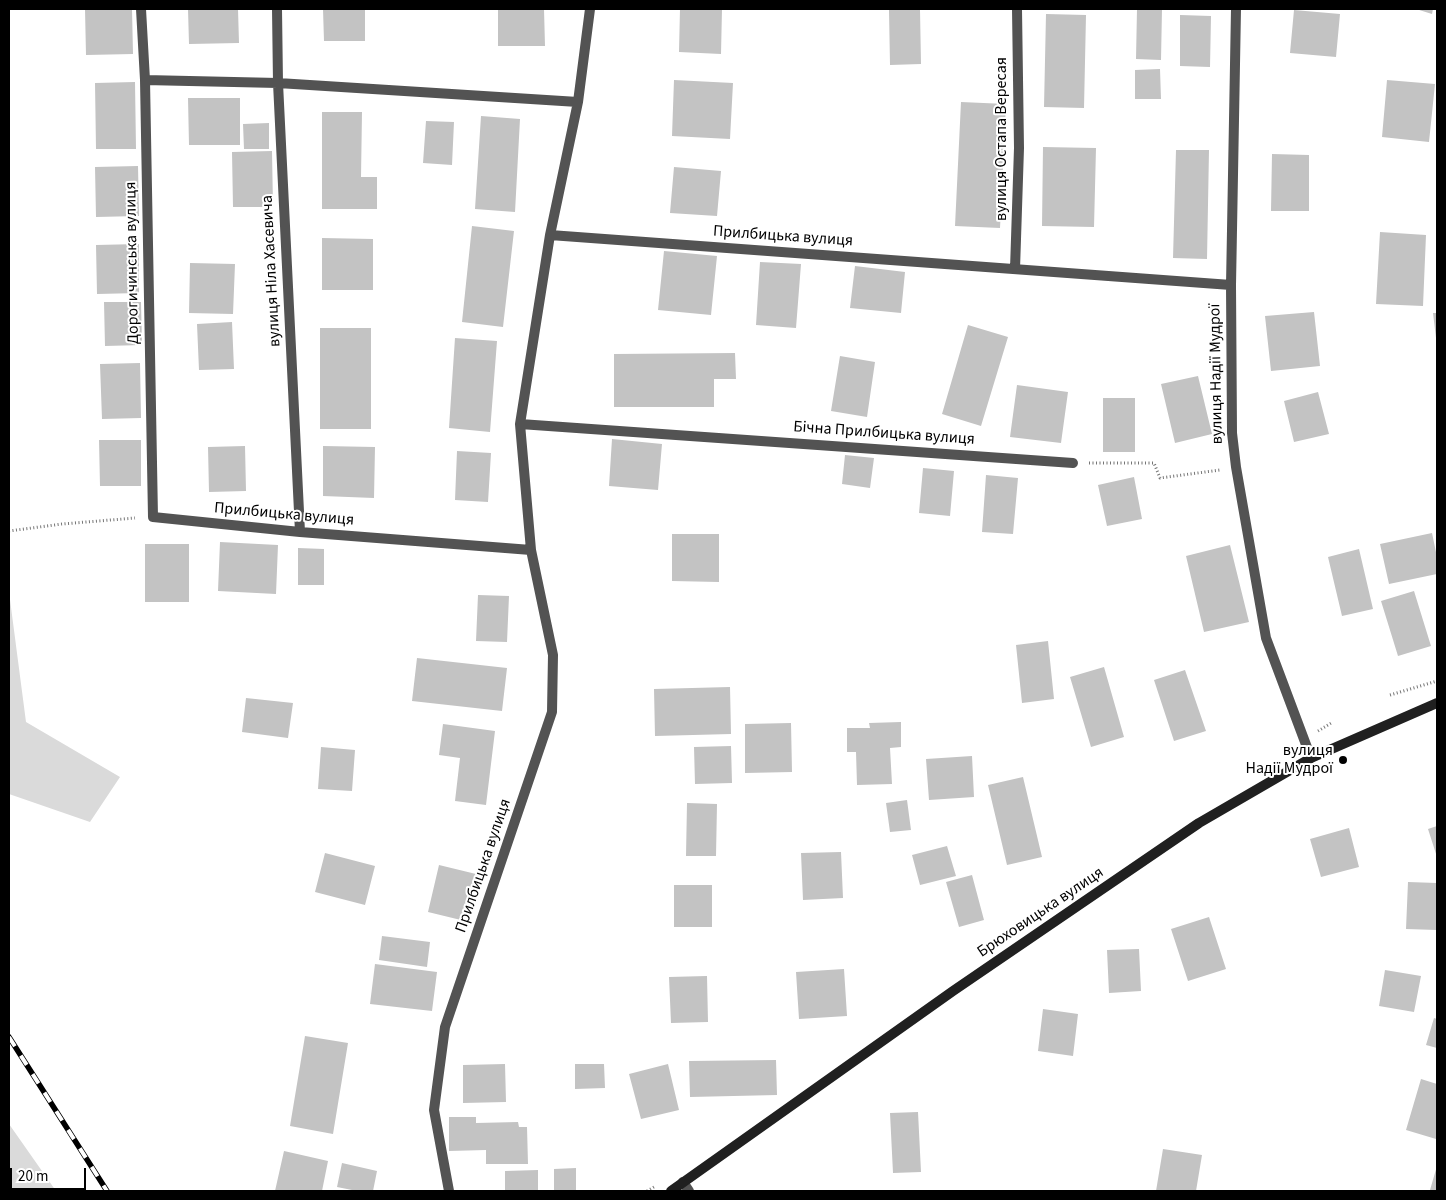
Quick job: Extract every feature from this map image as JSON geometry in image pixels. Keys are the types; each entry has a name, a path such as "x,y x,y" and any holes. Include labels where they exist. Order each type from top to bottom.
{"main road":[{"name":"Брюховицька вулиця","path":"671,1191 686,1187 953,991 1199,823 1311,758 1437,704"}],"street":[{"name":"Дорогичинська вулиця","path":"141,9 145,80 153,517"},
{"name":"вулиця Ніла Хасевича","path":"277,9 278,83 300,532"},
{"name":"Прилбицька вулиця","path":"449,1191 434,1110 445,1027 552,712 553,655 531,550 520,424 550,235 578,102 590,9"},
{"name":"вулиця Остапа Вересая","path":"1015,269 1019,148 1017,9"},
{"name":"вулиця Надії Мудрої","path":"1236,9 1230,285 1232,433 1236,467 1266,638 1311,758"},
{"path":"145,80 278,83 578,102"},
{"name":"Прилбицька вулиця","path":"550,235 1230,285"},
{"name":"Бічна Прилбицька вулиця","path":"520,424 1073,463"},
{"name":"Прилбицька вулиця","path":"153,517 300,532 531,550"}],"path":[{"path":"1073,463 1154,463 1160,478 1236,467"},
{"path":"9,531 62,524 153,517"},
{"path":"1390,695 1437,681"}],"shaded area":[{"path":"9,592 26,722 120,777 90,822 9,794"},
{"path":"9,1124 56,1191 9,1191"}],"building":[{"path":"85,9 132,9 133,54 86,55"},
{"path":"188,9 238,9 239,43 189,44"},
{"path":"323,9 365,9 365,41 324,41"},
{"path":"498,9 544,9 545,46 498,46"},
{"path":"680,9 722,9 721,54 679,52"},
{"path":"1137,9 1162,9 1161,60 1136,59"},
{"path":"1416,9 1433,9 1432,14"},
{"path":"889,10 920,10 921,64 890,65"},
{"path":"1294,10 1340,14 1336,57 1290,53"},
{"path":"1046,14 1086,15 1084,108 1044,107"},
{"path":"1180,15 1211,16 1210,67 1180,66"},
{"path":"1160,69 1161,99 1135,99 1135,70"},
{"path":"674,80 733,83 730,139 672,136"},
{"path":"1387,80 1435,84 1429,142 1382,137"},
{"path":"135,82 136,149 96,149 95,83"},
{"path":"188,98 240,98 240,145 189,145"},
{"path":"961,102 1006,104 1000,228 955,226"},
{"path":"322,112 362,112 361,177 377,177 377,209 322,209"},
{"path":"481,116 520,119 515,212 475,209"},
{"path":"426,121 454,122 452,165 423,163"},
{"path":"269,123 269,149 244,149 243,124"},
{"path":"1043,147 1096,148 1094,227 1042,226"},
{"path":"1176,150 1209,150 1207,259 1173,258"},
{"path":"272,151 273,207 233,207 232,152"},
{"path":"1272,154 1309,155 1309,211 1271,211"},
{"path":"138,166 139,216 96,217 95,167"},
{"path":"674,167 721,171 717,216 670,213"},
{"path":"472,226 514,231 503,327 462,322"},
{"path":"1380,232 1426,235 1423,306 1376,304"},
{"path":"322,238 373,239 373,290 322,290"},
{"path":"139,244 139,293 97,294 96,245"},
{"path":"664,251 717,256 711,315 658,310"},
{"path":"760,262 801,264 796,328 756,325"},
{"path":"190,263 235,264 233,314 189,313"},
{"path":"855,266 905,272 901,313 850,308"},
{"path":"104,302 141,302 142,345 105,346"},
{"path":"1314,312 1320,366 1271,371 1265,316"},
{"path":"1433,313 1437,313 1437,338 1436,338"},
{"path":"232,322 234,369 199,370 197,324"},
{"path":"968,325 1008,337 981,426 942,414"},
{"path":"320,328 371,328 371,429 320,429"},
{"path":"455,338 497,341 490,432 449,428"},
{"path":"735,353 736,379 714,379 714,407 614,407 614,354"},
{"path":"840,356 875,362 867,417 831,411"},
{"path":"140,363 141,418 102,419 100,364"},
{"path":"1198,376 1212,434 1175,443 1161,384"},
{"path":"1017,385 1068,392 1061,443 1010,437"},
{"path":"1318,392 1329,434 1294,442 1284,401"},
{"path":"1103,398 1135,398 1135,452 1103,452"},
{"path":"612,439 662,444 658,490 609,486"},
{"path":"99,440 141,440 141,486 100,486"},
{"path":"245,446 246,491 209,492 208,447"},
{"path":"323,446 375,447 374,498 323,496"},
{"path":"457,451 491,453 488,502 455,500"},
{"path":"845,455 874,458 870,488 842,484"},
{"path":"923,468 954,471 950,516 919,513"},
{"path":"986,475 1018,478 1013,534 982,532"},
{"path":"1134,477 1142,519 1107,526 1098,485"},
{"path":"1432,533 1437,557 1437,574 1389,584 1380,544"},
{"path":"672,534 719,534 719,582 672,581"},
{"path":"220,542 278,545 276,594 218,591"},
{"path":"145,544 189,544 189,602 145,602"},
{"path":"1230,545 1249,622 1204,632 1186,556"},
{"path":"298,548 324,549 324,585 298,585"},
{"path":"1359,549 1373,609 1342,616 1328,557"},
{"path":"1414,591 1431,646 1398,656 1381,601"},
{"path":"478,595 509,596 507,642 476,641"},
{"path":"1048,641 1054,699 1022,703 1016,645"},
{"path":"417,658 507,668 502,711 412,701"},
{"path":"1104,667 1124,737 1091,747 1070,677"},
{"path":"1185,670 1206,731 1174,741 1154,680"},
{"path":"730,687 731,734 655,736 654,689"},
{"path":"246,698 293,703 288,738 242,732"},
{"path":"901,722 901,747 890,748 892,784 857,785 856,752 847,752 847,728 870,728 869,723"},
{"path":"791,723 792,772 745,773 745,724"},
{"path":"443,724 495,731 486,805 455,801 460,758 439,755"},
{"path":"731,746 732,783 695,784 694,747"},
{"path":"321,747 355,750 352,791 318,789"},
{"path":"972,756 974,797 929,800 926,759"},
{"path":"1023,777 1042,857 1007,865 988,785"},
{"path":"907,800 911,830 890,832 886,803"},
{"path":"687,803 717,804 716,856 686,856"},
{"path":"1437,826 1437,857 1428,829"},
{"path":"1349,828 1359,867 1321,877 1310,839"},
{"path":"947,846 956,876 920,885 912,855"},
{"path":"841,852 843,898 803,900 801,853"},
{"path":"325,853 375,866 365,905 315,892"},
{"path":"439,865 476,874 465,921 428,912"},
{"path":"972,875 984,920 959,927 946,882"},
{"path":"1408,882 1437,883 1437,930 1406,929"},
{"path":"674,885 712,885 712,927 674,927"},
{"path":"1209,917 1226,969 1188,981 1171,929"},
{"path":"382,936 430,942 427,967 379,960"},
{"path":"1139,949 1141,991 1109,993 1107,950"},
{"path":"375,964 437,972 432,1011 370,1004"},
{"path":"844,969 847,1016 799,1019 796,972"},
{"path":"1385,970 1421,976 1414,1012 1379,1006"},
{"path":"707,976 708,1022 671,1023 669,977"},
{"path":"1043,1009 1078,1014 1073,1056 1038,1051"},
{"path":"1434,1018 1437,1019 1437,1048 1426,1045"},
{"path":"305,1036 348,1043 333,1134 290,1126"},
{"path":"776,1060 777,1095 690,1097 689,1061"},
{"path":"505,1064 506,1102 463,1103 463,1065"},
{"path":"575,1064 604,1064 605,1088 575,1089"},
{"path":"668,1064 679,1110 641,1119 629,1074"},
{"path":"1421,1079 1437,1084 1436,1139 1406,1130"},
{"path":"918,1112 921,1172 893,1173 890,1113"},
{"path":"449,1117 476,1117 476,1123 518,1122 519,1127 527,1127 528,1164 486,1164 486,1150 449,1151"},
{"path":"1163,1149 1202,1155 1196,1191 1156,1191"},
{"path":"284,1151 328,1161 322,1191 275,1191"},
{"path":"342,1163 377,1171 373,1191 357,1191 337,1187"},
{"path":"1437,1166 1437,1191 1435,1191 1430,1190"},
{"path":"576,1168 576,1191 554,1191 554,1169"},
{"path":"538,1170 538,1191 505,1191 505,1171"}],"railway":[{"path":"9,1037 107,1191"}],"place":[{"name":"вулиця Надії Мудрої","path":"1343,760"}]}
